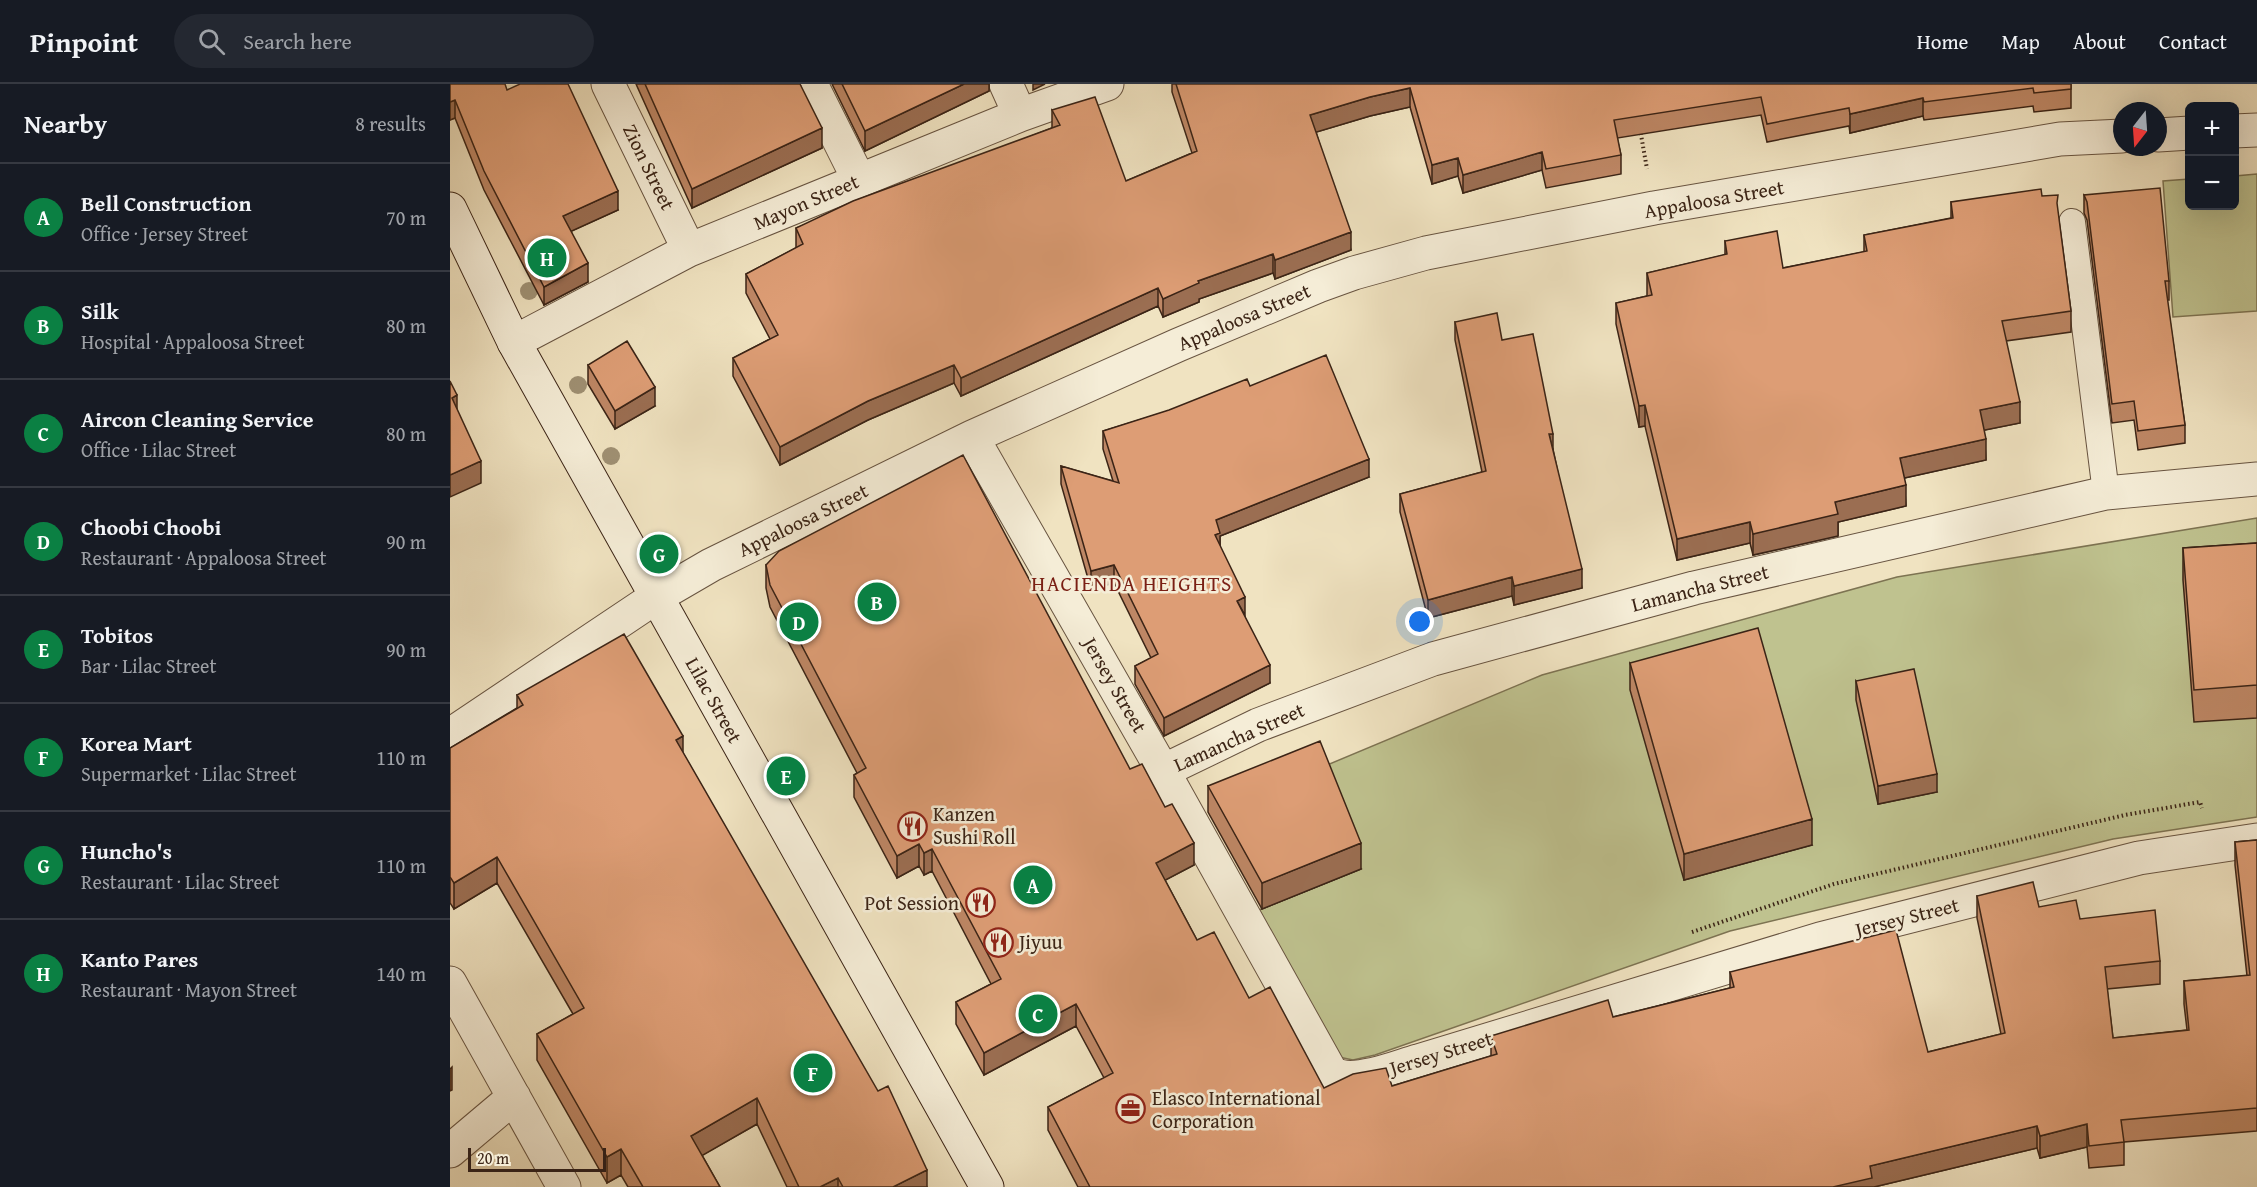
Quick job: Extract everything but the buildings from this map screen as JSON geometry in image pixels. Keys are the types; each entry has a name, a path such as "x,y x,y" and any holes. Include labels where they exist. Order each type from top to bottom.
{"street":[{"name":"Zion Street","path":"608,84 689,250"},
{"path":"811,84 859,180"},
{"path":"1006,84 1020,115"},
{"name":"Mayon Street","path":"514,342 689,250 1020,115 1107,84"},
{"path":"2239,131 2257,130"},
{"path":"2167,134 2185,133"},
{"name":"Appaloosa Street","path":"450,735 656,597 711,566 972,437 1189,340 1354,273 1426,253 1654,208 2060,139 2113,136"},
{"name":"Lilac Street","path":"450,209 514,342 987,1187"},
{"name":"Jersey Street","path":"972,437 1164,771 1331,1072 1359,1085 1820,939 2139,858 2257,840"},
{"name":"Lamancha Street","path":"1164,771 1258,726 1432,659 1694,588 2106,493 2257,479"},
{"path":"450,983 564,1187"},
{"path":"450,1151 514,1097"}],"lane":[{"path":"2072,222 2106,493"}],"path":[{"path":"1638,118 1654,208"},
{"path":"1687,934 1834,884 2125,815 2200,802 2209,847"}],"green space":[{"path":"2257,174 2257,311 2173,317 2163,181 2185,179 2185,210 2239,210 2239,176"},
{"path":"2257,518 2257,817 2113,839 1730,931 1375,1055 1353,1060 1334,1056 1254,912 1361,869 1320,768 1542,675 1897,577"}],"place":[{"name":"Kanto Pares","path":"547,258"},
{"name":"Huncho's","path":"659,554"},
{"name":"Silk","path":"877,602"},
{"name":"Choobi Choobi","path":"799,622"},
{"name":"Tobitos","path":"786,776"},
{"name":"Kanzen Sushi Roll","path":"912,826"},
{"name":"Bell Construction","path":"1033,885"},
{"name":"Pot Session","path":"980,903"},
{"name":"Jiyuu","path":"998,942"},
{"name":"Aircon Cleaning Service","path":"1038,1014"},
{"name":"Korea Mart","path":"813,1073"},
{"name":"Elasco International Corporation","path":"1131,1109"}],"district":[{"name":"HACIENDA HEIGHTS","path":"1132,584"}]}
